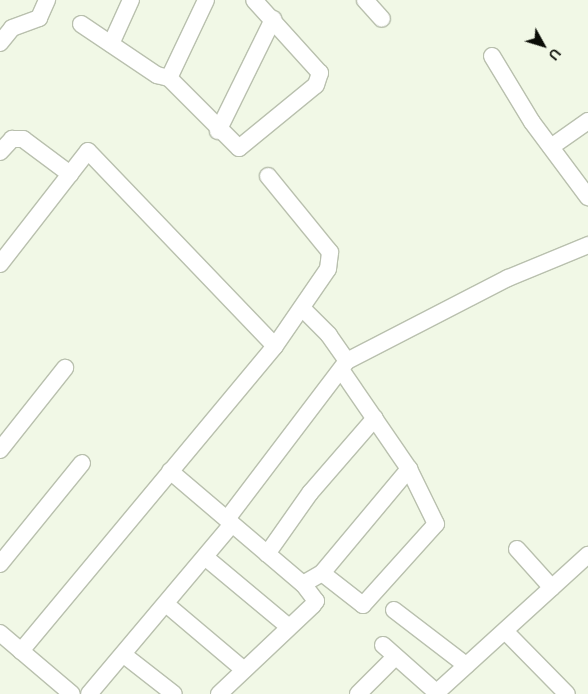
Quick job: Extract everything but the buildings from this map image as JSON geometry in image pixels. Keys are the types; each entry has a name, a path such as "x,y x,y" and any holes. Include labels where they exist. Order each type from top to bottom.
{"street":[{"path":"0,43 12,28 39,18 48,0"},
{"path":"111,44 131,0"},
{"path":"169,78 206,0"},
{"path":"81,24 157,76 169,78 218,131 239,148 320,80 320,73 274,19 254,0"},
{"path":"365,0 382,20"},
{"path":"218,131 274,19"},
{"path":"492,56 550,147 588,197"},
{"path":"550,147 588,121"},
{"path":"0,152 12,139 23,139 70,174"},
{"path":"0,264 88,151 275,346"},
{"path":"21,651 275,346 328,269 330,252 268,176"},
{"path":"89,694 124,655 205,557 344,366 508,278 588,245"},
{"path":"302,308 329,335 344,366 408,469 436,524 363,605 322,573"},
{"path":"0,450 65,368"},
{"path":"267,554 310,493 376,418"},
{"path":"0,564 82,463"},
{"path":"303,584 322,573 408,469"},
{"path":"170,471 303,584 316,601 218,694"},
{"path":"517,549 552,588"},
{"path":"383,645 436,693 588,555"},
{"path":"205,557 288,627"},
{"path":"166,604 244,670"},
{"path":"394,610 466,665"},
{"path":"505,631 567,694"},
{"path":"0,633 72,694"},
{"path":"124,655 174,694"},
{"path":"358,694 395,657"}]}
